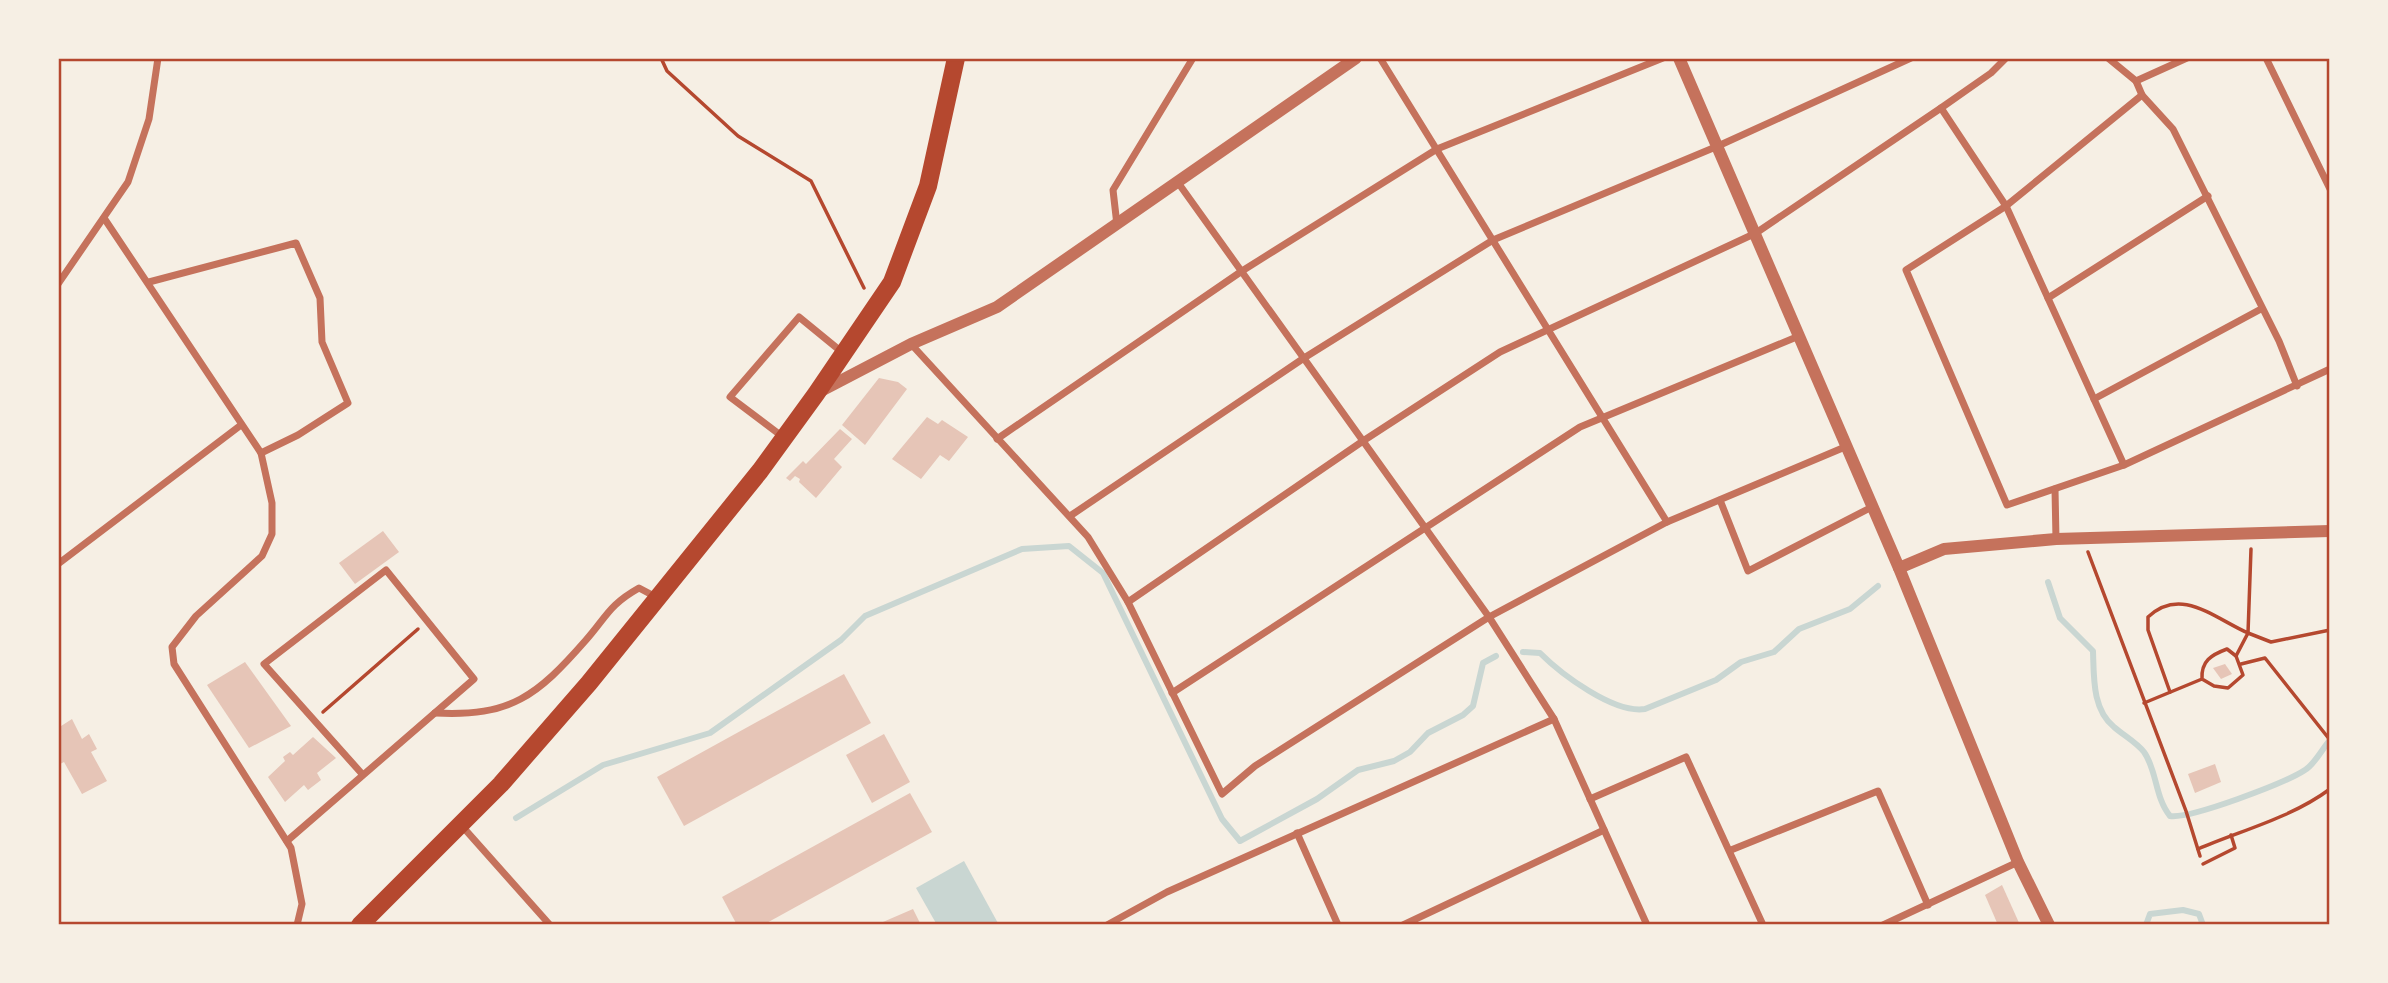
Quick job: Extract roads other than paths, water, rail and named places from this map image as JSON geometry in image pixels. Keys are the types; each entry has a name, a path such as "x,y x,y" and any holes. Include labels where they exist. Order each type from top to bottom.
{"main road":[{"path":"360,925 461,826 589,683 816,394 892,282 928,186 956,58"}],"street":[{"path":"58,284 128,182 149,119 158,58"},
{"path":"1117,226 1114,190 1193,58"},
{"path":"816,394 911,344 997,307 1179,184 1356,58"},
{"path":"1380,58 1667,522"},
{"path":"997,439 1242,271 1437,149 1663,58"},
{"path":"1679,58 1899,568 2018,862 2049,925"},
{"path":"1070,516 1304,358 1493,240 1718,146 1911,58"},
{"path":"1128,602 1363,441 1500,352 1756,233 1991,73 2006,58"},
{"path":"2108,58 2136,81 2142,95 2174,129 2279,341 2297,386"},
{"path":"2136,81 2187,58"},
{"path":"2266,58 2330,189"},
{"path":"2142,95 2006,206 1906,270 2007,505 2124,465 2330,369"},
{"path":"1941,108 2006,206 2124,465"},
{"path":"1179,184 1489,617 1554,719 1647,925"},
{"path":"2048,298 2208,196"},
{"path":"104,218 261,453 272,503 272,534 262,556 196,616 172,647 174,664 287,841 302,904 297,925"},
{"path":"149,282 296,243 320,298 322,342 348,403 298,435 261,453"},
{"path":"2094,399 2261,309"},
{"path":"783,438 730,397 799,317 843,353"},
{"path":"1172,693 1424,526 1580,427 1799,337"},
{"path":"911,344 1070,516 1128,602 1222,794 1255,766 1489,617 1667,522 1845,447"},
{"path":"58,564 241,425"},
{"path":"2055,489 2056,539"},
{"path":"1720,500 1748,570 1872,507"},
{"path":"1899,568 1944,549 2056,539 2330,531"},
{"path":"287,841 474,679 386,570 264,664 363,775"},
{"path":"434,713 475,715 515,704 563,665 616,601 639,588 658,598"},
{"path":"1107,925 1167,892 1554,719"},
{"path":"1590,799 1686,757 1731,850 1763,925"},
{"path":"1731,850 1878,791 1928,905"},
{"path":"461,826 550,925"},
{"path":"1402,925 1604,830"},
{"path":"1297,833 1338,925"},
{"path":"1883,925 2018,862"}],"waterway":[{"path":"516,818 603,765 710,733 841,640 865,616 1022,549 1069,546 1103,573 1222,819 1240,841 1317,799 1358,770 1394,761 1410,752 1428,733 1463,715 1473,706 1483,663 1496,656"},
{"path":"2048,582 2060,618 2093,651 2096,692 2102,711 2114,727 2144,752 2161,801 2170,816 2217,806 2294,776 2312,764 2330,740"},
{"path":"1523,652 1540,653 1574,681 1604,699 1632,709 1645,709 1716,680 1741,662 1774,652 1799,629 1850,609 1878,586"},
{"path":"2146,925 2150,914 2183,910 2199,914 2203,925"}]}
